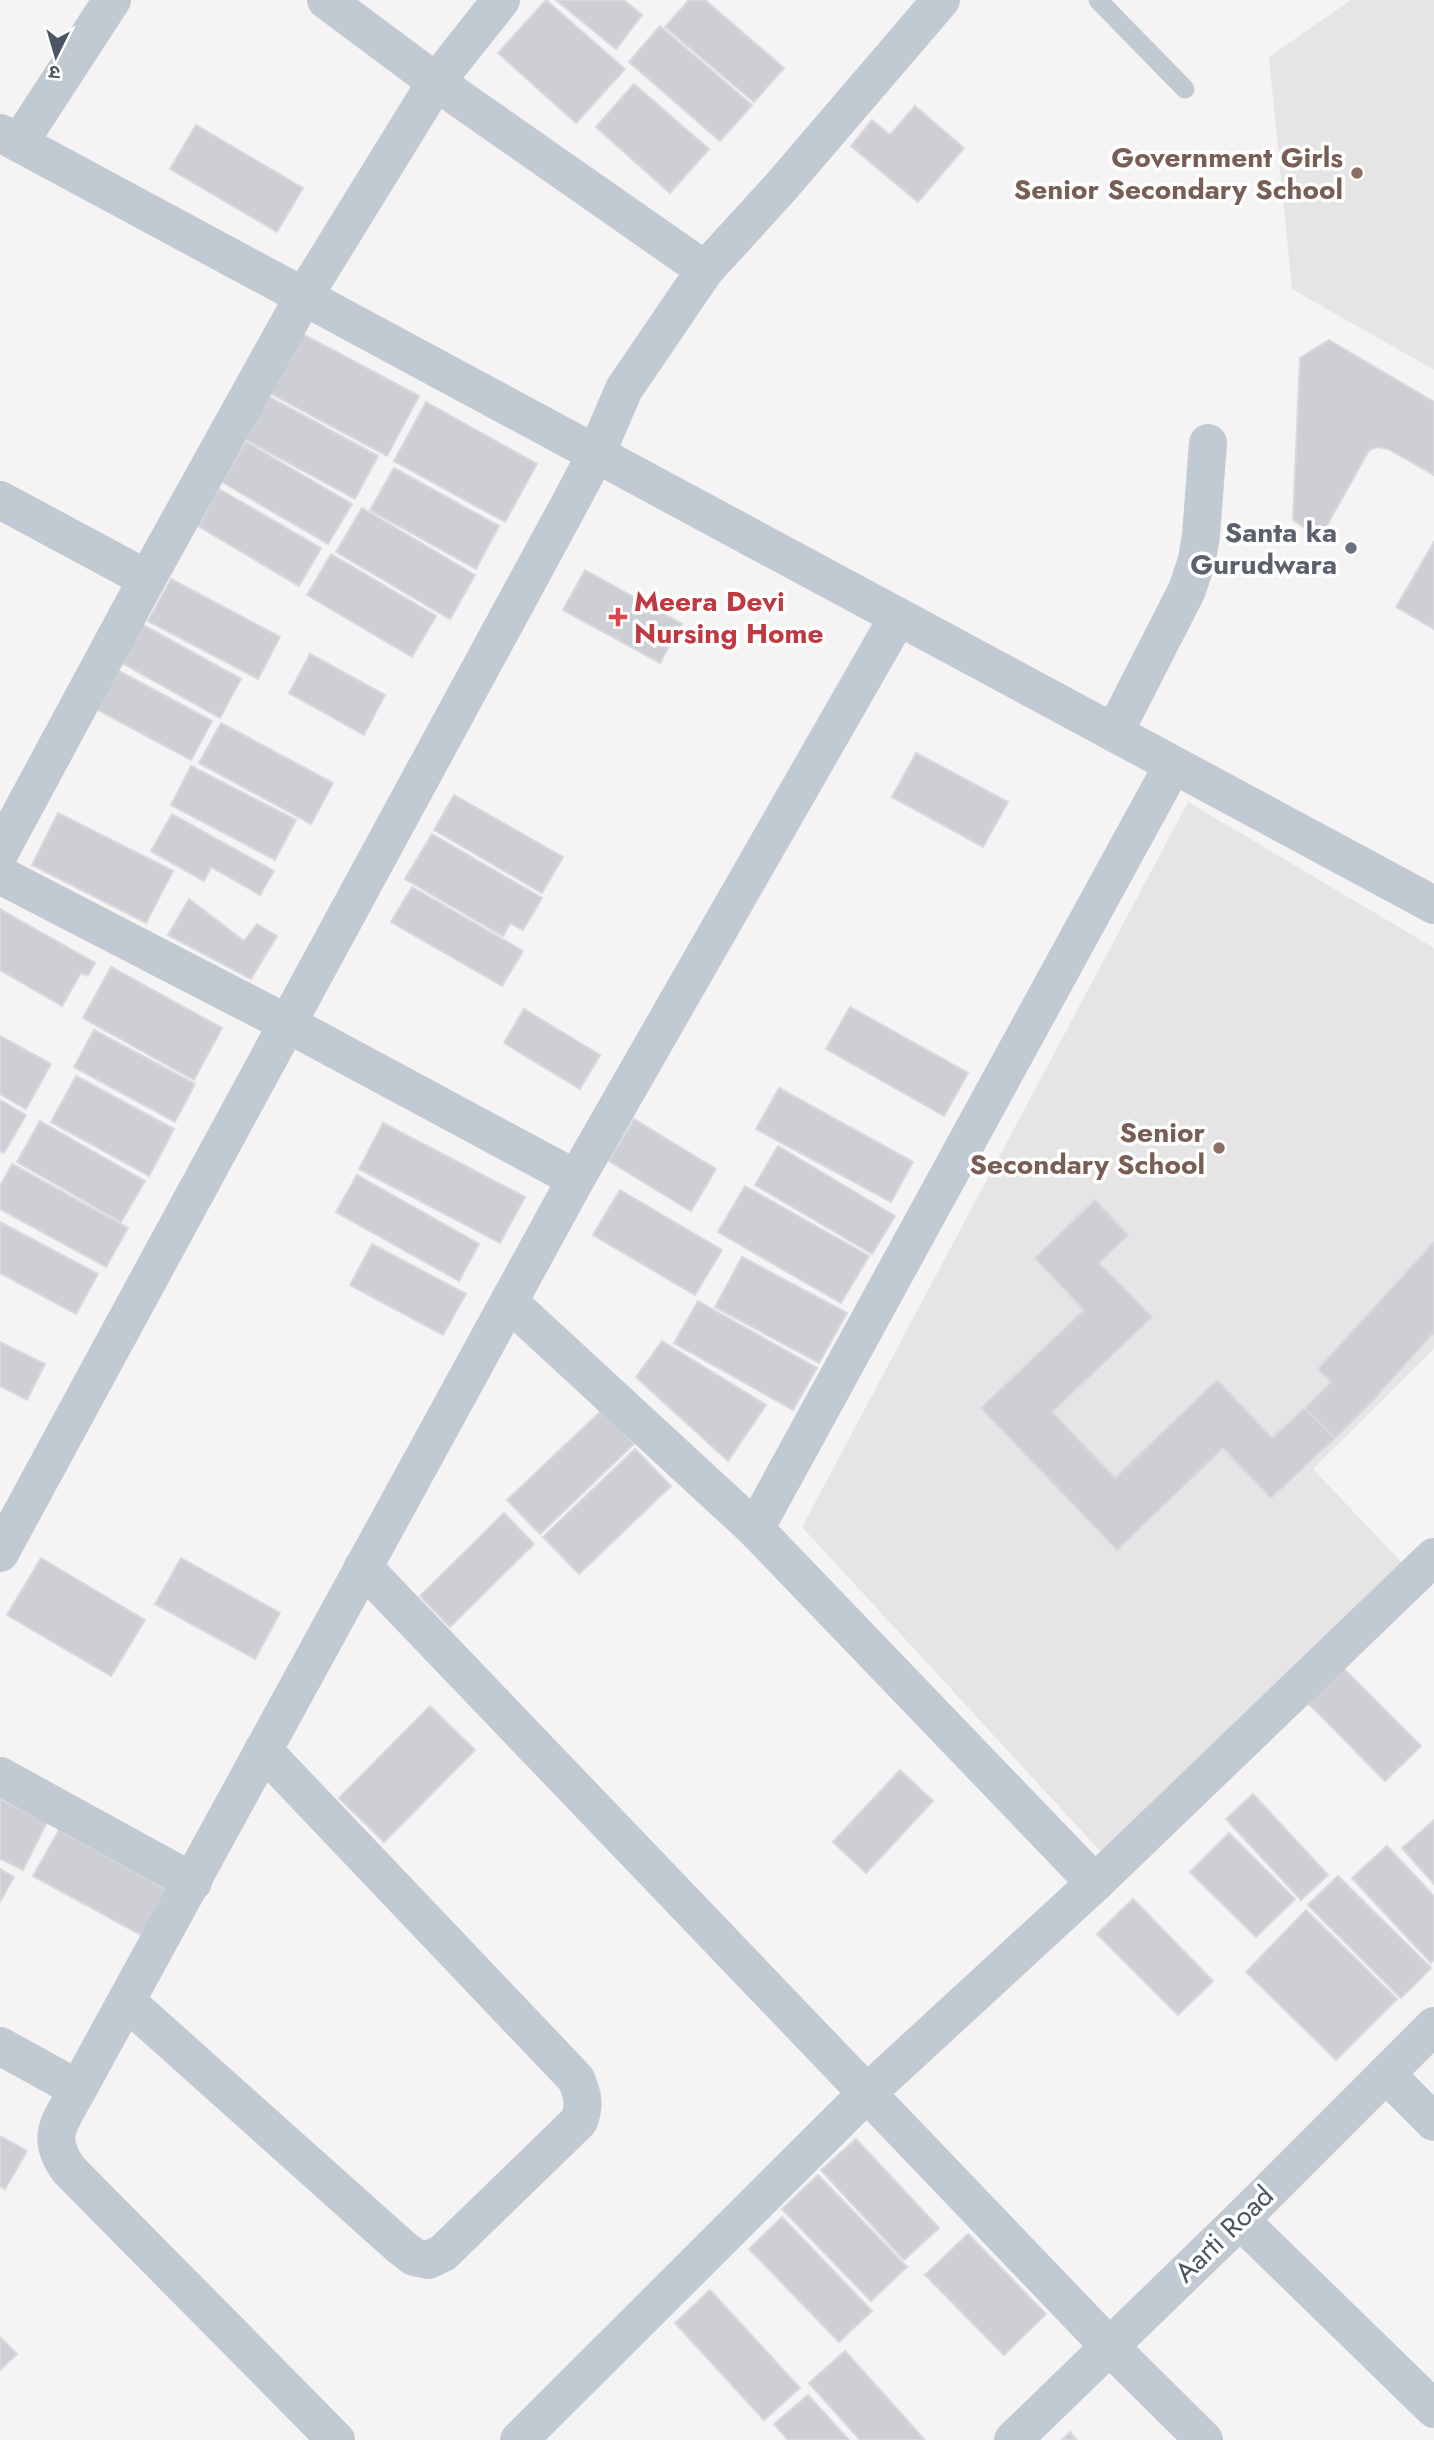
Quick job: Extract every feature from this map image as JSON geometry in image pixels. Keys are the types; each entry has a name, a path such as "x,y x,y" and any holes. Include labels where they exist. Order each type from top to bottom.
{"street":[{"path":"112,0 10,138 1434,905"},
{"path":"326,0 436,82 705,270"},
{"path":"0,852 304,296 436,82 501,0"},
{"path":"0,1553 596,454 624,388 705,270 941,0"},
{"path":"1114,733 1187,590 1197,560 1202,536 1208,443"},
{"path":"0,500 147,579"},
{"path":"318,2434 69,2170 57,2154 55,2135 78,2088 576,1178 898,617"},
{"path":"755,1529 1173,765"},
{"path":"0,875 288,1024 576,1178"},
{"path":"509,1302 755,1529 1095,1883"},
{"path":"363,1567 1109,2346 1204,2440"},
{"path":"519,2440 867,2093 1428,1575"},
{"path":"126,2001 414,2257 428,2260 443,2253 579,2121 584,2107 576,2079 263,1750"},
{"path":"0,1776 193,1882"},
{"name":"Aarti Road","path":"1013,2440 1240,2220 1434,2026"},
{"path":"0,2046 78,2088"},
{"path":"1386,2074 1434,2122"},
{"path":"1240,2220 1434,2409"}],"lane":[{"path":"1098,0 1185,89"}],"shaded area":[{"name":"Government Girls Senior Secondary School","path":"1351,0 1434,0 1434,370 1292,289 1269,57"},
{"name":"Senior Secondary School","path":"1188,802 1434,948 1434,1349 1313,1469 1406,1567 1102,1853 802,1527"}],"building":[{"path":"546,0 625,69 576,123 498,53"},
{"path":"556,0 624,0 642,15 616,49"},
{"path":"689,0 705,0 784,68 754,102 665,27"},
{"path":"660,26 752,105 720,141 629,62"},
{"path":"634,84 709,149 670,193 596,127"},
{"path":"915,106 964,148 918,202 851,146 872,120 890,135"},
{"path":"196,125 303,188 277,232 170,169"},
{"path":"295,330 419,396 387,456 264,390"},
{"path":"1329,340 1434,402 1434,475 1388,449 1378,447 1369,450 1320,538 1293,520 1300,358"},
{"path":"264,394 378,456 355,499 241,437"},
{"path":"426,402 537,464 505,522 394,461"},
{"path":"246,442 352,504 328,544 222,482"},
{"path":"394,468 499,526 476,569 370,510"},
{"path":"219,489 321,548 299,586 198,526"},
{"path":"362,508 475,575 450,619 336,552"},
{"path":"1434,542 1434,629 1396,607"},
{"path":"331,554 436,616 412,657 307,595"},
{"path":"585,570 682,624 660,663 563,610"},
{"path":"171,579 280,637 258,679 148,621"},
{"path":"136,621 241,679 220,718 115,659"},
{"path":"310,654 385,695 364,735 289,693"},
{"path":"108,665 212,721 191,760 87,704"},
{"path":"221,723 333,783 311,824 199,763"},
{"path":"916,753 1008,802 983,847 892,797"},
{"path":"191,766 296,820 275,860 171,805"},
{"path":"454,795 563,857 542,893 434,830"},
{"path":"58,813 173,871 146,923 32,865"},
{"path":"172,814 274,871 260,895 211,867 204,881 151,851"},
{"path":"432,834 542,898 523,930 510,923 503,936 405,879"},
{"path":"412,887 523,951 502,986 391,922"},
{"path":"189,899 244,941 257,924 277,936 251,979 168,935"},
{"path":"0,909 95,963 88,976 81,973 62,1006 0,970"},
{"path":"111,967 222,1028 194,1080 83,1018"},
{"path":"850,1007 968,1073 944,1116 826,1049"},
{"path":"524,1009 600,1055 580,1089 504,1043"},
{"path":"94,1030 195,1084 175,1122 74,1067"},
{"path":"0,1036 51,1064 26,1109 0,1094"},
{"path":"76,1076 174,1129 149,1176 51,1122"},
{"path":"779,1088 913,1162 891,1202 756,1129"},
{"path":"0,1100 26,1115 4,1153 0,1151"},
{"path":"634,1119 716,1169 691,1211 609,1161"},
{"path":"40,1121 145,1181 121,1222 17,1162"},
{"path":"383,1123 525,1197 500,1243 359,1169"},
{"path":"778,1146 895,1216 872,1254 755,1185"},
{"path":"12,1164 128,1228 106,1267 0,1209 0,1186"},
{"path":"357,1175 479,1244 459,1281 336,1212"},
{"path":"745,1186 869,1256 841,1303 718,1232"},
{"path":"620,1190 722,1250 695,1295 593,1235"},
{"path":"1095,1200 1128,1235 1099,1263 1152,1317 1052,1412 1115,1478 1217,1380 1272,1438 1305,1408 1335,1438 1271,1498 1223,1448 1117,1550 981,1408 1084,1310 1035,1258"},
{"path":"0,1222 98,1274 76,1314 0,1273"},
{"path":"1434,1242 1434,1332 1335,1438 1305,1408 1331,1382 1318,1369"},
{"path":"372,1244 466,1294 443,1335 350,1285"},
{"path":"742,1257 847,1313 819,1363 715,1307"},
{"path":"698,1301 817,1368 793,1410 674,1343"},
{"path":"662,1341 766,1405 728,1461 636,1377"},
{"path":"0,1342 45,1364 27,1400 0,1386"},
{"path":"602,1410 634,1444 540,1534 507,1500"},
{"path":"635,1449 671,1486 579,1574 543,1537"},
{"path":"504,1513 534,1544 450,1627 420,1596"},
{"path":"41,1558 145,1620 111,1676 7,1615"},
{"path":"181,1558 280,1613 255,1659 155,1604"},
{"path":"1339,1664 1421,1746 1385,1781 1303,1698"},
{"path":"430,1706 475,1750 384,1842 339,1798"},
{"path":"900,1770 933,1801 866,1873 833,1842"},
{"path":"1253,1794 1328,1875 1301,1900 1226,1819"},
{"path":"0,1799 47,1822 23,1870 0,1859"},
{"path":"1434,1820 1434,1884 1402,1848"},
{"path":"59,1830 174,1893 148,1939 33,1876"},
{"path":"1229,1833 1295,1899 1256,1937 1190,1872"},
{"path":"1387,1846 1434,1896 1434,1960 1431,1963 1352,1878"},
{"path":"0,1869 14,1877 0,1902"},
{"path":"1338,1876 1431,1968 1401,1998 1308,1905"},
{"path":"1133,1899 1213,1981 1178,2015 1097,1934"},
{"path":"1306,1910 1397,1999 1336,2060 1246,1972"},
{"path":"0,2136 27,2151 5,2189 0,2186"},
{"path":"856,2139 939,2228 904,2260 821,2170"},
{"path":"818,2175 907,2267 871,2301 782,2209"},
{"path":"782,2217 872,2311 839,2342 749,2249"},
{"path":"968,2234 1046,2314 1004,2355 925,2275"},
{"path":"710,2290 800,2388 764,2420 675,2323"},
{"path":"0,2337 17,2354 0,2370"},
{"path":"845,2351 924,2439 860,2440 809,2383"},
{"path":"808,2395 849,2440 788,2440 774,2424"},
{"path":"1070,2432 1077,2440 1062,2440"}],"place":[{"name":"Government Girls Senior Secondary School","path":"1357,173"},
{"name":"Santa ka Gurudwara","path":"1351,548"},
{"name":"Meera Devi Nursing Home","path":"618,617"},
{"name":"Senior Secondary School","path":"1219,1148"}]}
